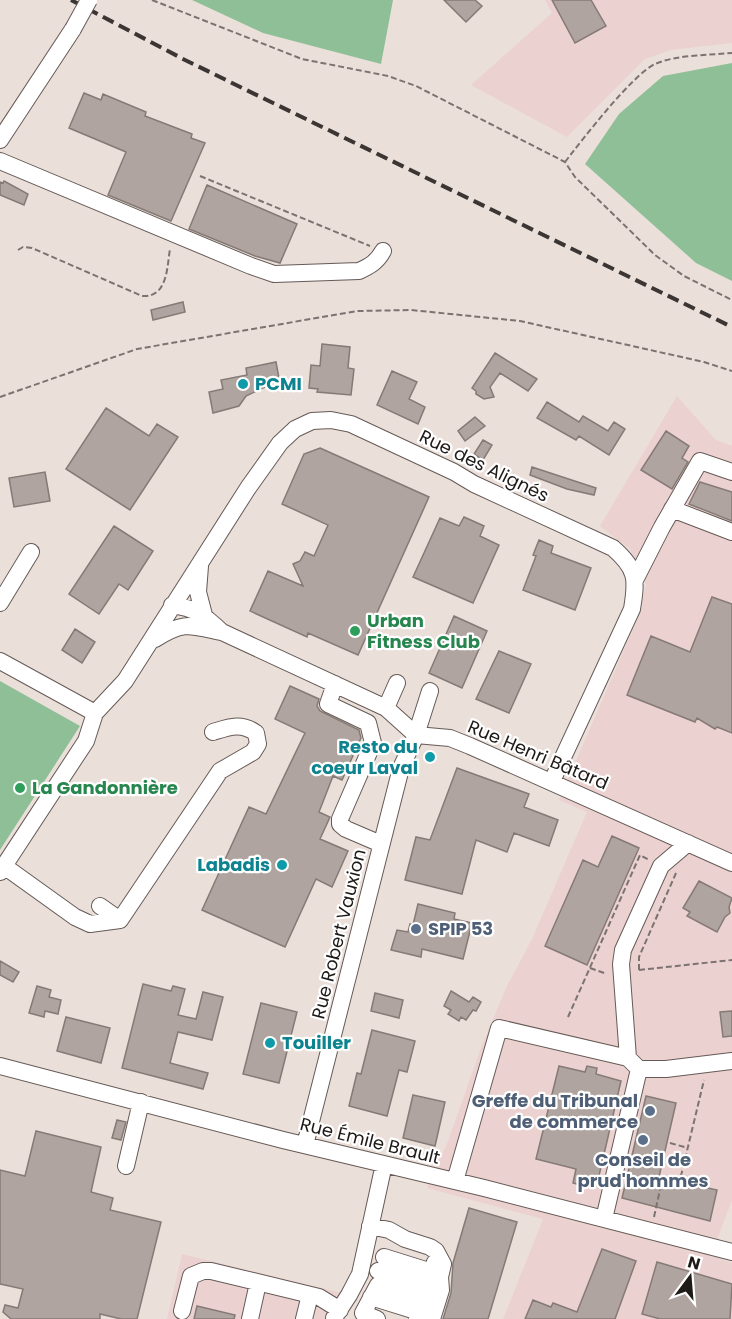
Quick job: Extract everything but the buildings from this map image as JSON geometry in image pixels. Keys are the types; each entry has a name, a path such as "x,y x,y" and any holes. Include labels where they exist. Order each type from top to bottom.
{"street":[{"path":"0,140 73,29 89,0"},
{"path":"0,161 274,274 359,271 371,266 379,259 383,251"},
{"name":"Rue des Alignés","path":"95,713 125,681 248,488 280,443 295,429 312,421 331,420 351,424 613,548 627,560 635,580"},
{"path":"552,781 632,609 635,580 700,460 732,472"},
{"path":"672,509 732,532"},
{"path":"0,603 31,552"},
{"path":"197,611 200,565"},
{"path":"172,605 197,611 222,632"},
{"path":"152,641 197,611"},
{"path":"174,627 193,626 222,632 386,708 416,735"},
{"path":"0,661 95,713 87,741 2,869 75,917 90,924 120,920 220,771 253,752 258,744 256,733 244,726 236,725 213,732"},
{"path":"386,708 397,683"},
{"path":"335,684 328,704 368,723 373,743 340,819 340,824 346,829 381,844"},
{"name":"Rue Robert Vauxion","path":"305,1145 401,768 416,735 430,692"},
{"name":"Rue Henri Bâtard","path":"416,735 450,738 552,781 732,863"},
{"path":"604,1219 634,1064 622,972 623,950 661,866 662,832"},
{"path":"661,866 688,843"},
{"path":"100,906 120,920"},
{"path":"455,1181 499,1028 634,1064 666,1069 732,1060"},
{"name":"Rue Émile Brault","path":"0,1066 732,1252"},
{"path":"126,1166 141,1102"},
{"path":"182,1311 191,1276 211,1271 319,1298 337,1315 360,1274 384,1164"},
{"path":"370,1226 389,1230 405,1239 430,1247 429,1293"},
{"path":"381,1264 429,1293"},
{"path":"250,1319 258,1283"},
{"path":"377,1319 363,1313 378,1285 429,1293"},
{"path":"304,1319 310,1295"}],"path":[{"path":"152,0 302,58 388,76 416,86 565,162 575,177 654,255 684,276 732,300"},
{"path":"565,162 633,82 654,65 673,59 732,53"},
{"path":"200,176 383,251"},
{"path":"18,250 23,247 32,248 142,296 149,296 158,291 166,280 169,269 169,249 175,235"},
{"path":"0,397 137,349 357,311 411,310 520,321 732,370"},
{"path":"568,1017 640,855 677,872 639,957 639,970"},
{"path":"590,968 605,974 732,960"},
{"path":"651,1231 663,1176 680,1180 705,1078"},
{"path":"670,1143 688,1148"}],"shaded area":[{"path":"545,0 732,0 732,43 671,50 645,59 567,137 471,85 552,13"},
{"path":"677,396 716,440 732,446 732,1200 711,1256 732,1263 732,1319 503,1319 543,1219 427,1188 448,1141 481,1048 506,988 532,939 587,812 559,800 640,613 646,585 630,549 600,526"},
{"path":"182,1254 358,1297 344,1319 167,1319"}],"green space":[{"path":"192,0 393,0 381,64 263,33"},
{"path":"732,63 732,281 696,263 585,164 619,114 663,76"},
{"name":"La Gandonnière","path":"0,681 80,726 0,850"}],"railway":[{"path":"71,0 185,60 732,327"}],"place":[{"name":"PCMI","path":"243,384"},
{"name":"Urban Fitness Club","path":"355,631"},
{"name":"Resto du coeur Laval","path":"430,757"},
{"name":"La Gandonnière","path":"20,788"},
{"name":"Labadis","path":"282,865"},
{"name":"SPIP 53","path":"416,929"},
{"name":"Touiller","path":"270,1043"},
{"name":"Greffe du Tribunal de commerce","path":"650,1111"},
{"name":"Conseil de prud'hommes","path":"643,1140"}]}
